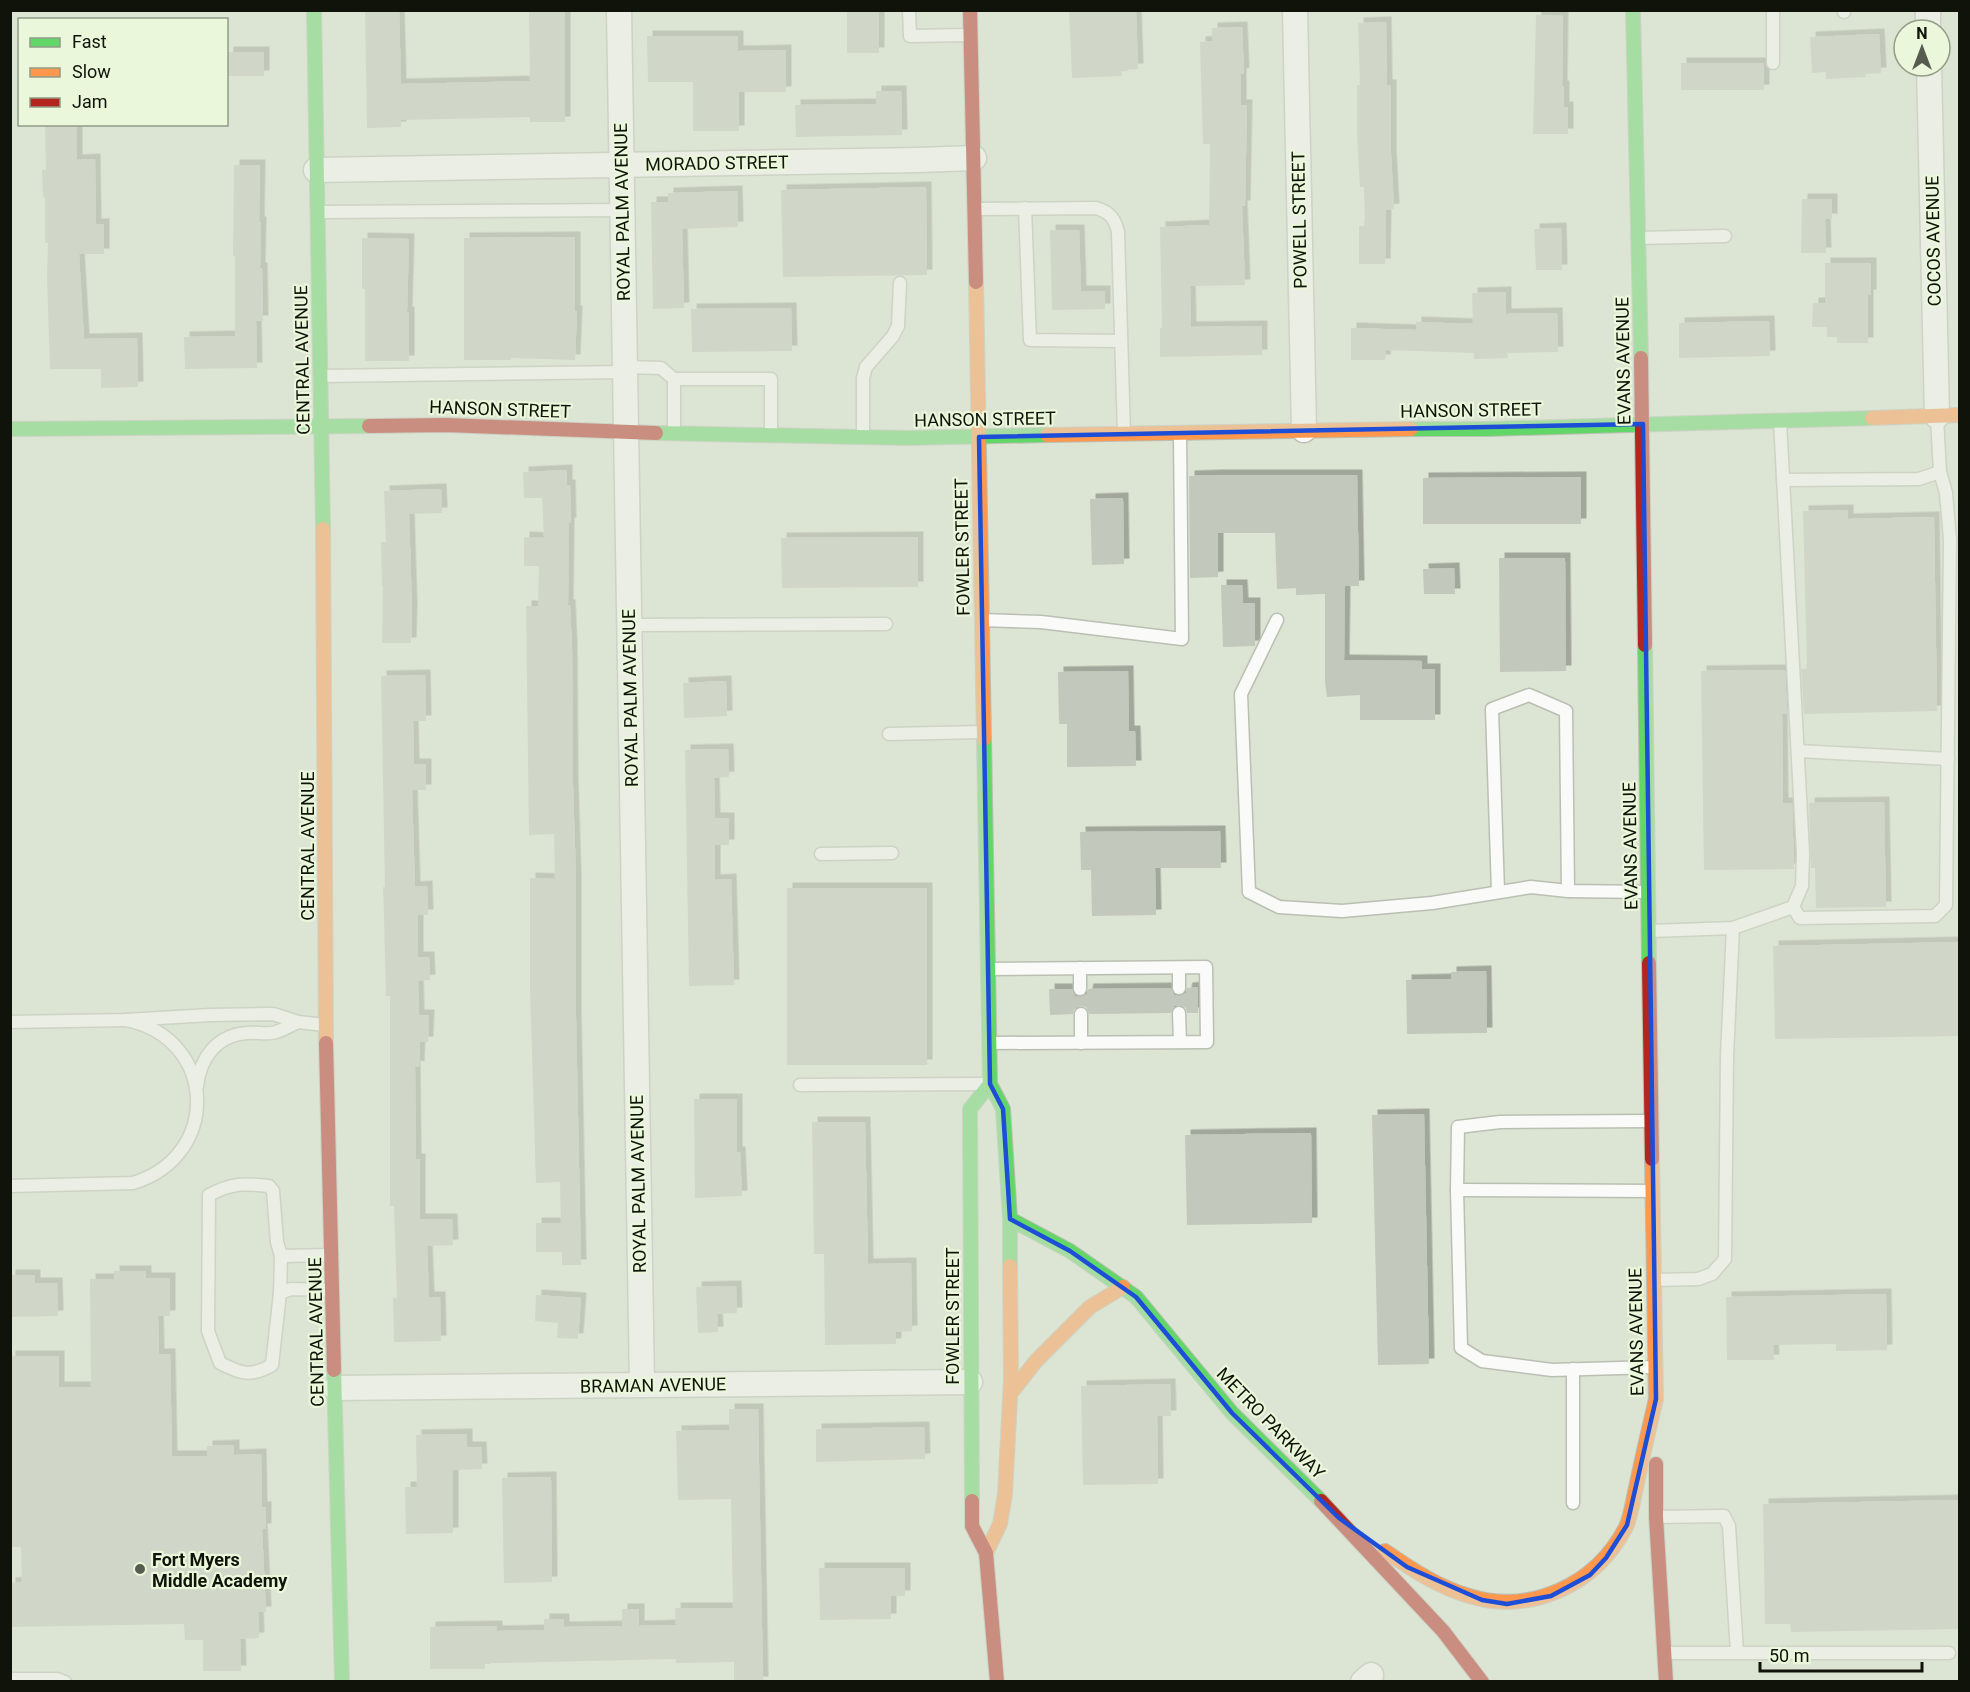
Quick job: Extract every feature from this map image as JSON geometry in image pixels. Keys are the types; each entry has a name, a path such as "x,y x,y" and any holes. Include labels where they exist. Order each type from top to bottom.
{"main road":[{"name":"CENTRAL AVENUE","path":"314,10 322,425 326,1025 342,1682"},
{"name":"FOWLER STREET","path":"970,10 990,1084 1004,1109 1010,1219 1011,1393 1005,1494 1000,1524 986,1553"},
{"name":"EVANS AVENUE","path":"1633,10 1643,424 1656,1517 1666,1682"},
{"name":"HANSON STREET","path":"10,429 446,425 674,434 979,437 1304,430 1486,429 1948,416"},
{"name":"FOWLER STREET","path":"990,1084 969,1109 970,1382 972,1526 986,1553 997,1682"},
{"path":"970,1163 982,1182"},
{"path":"996,1201 1010,1219"},
{"name":"METRO PARKWAY","path":"1010,1219 1070,1251 1123,1287 1148,1310 1232,1413 1339,1518 1443,1631 1482,1682"},
{"path":"1011,1393 1036,1361 1090,1307 1123,1287"},
{"path":"970,1382 984,1406"},
{"path":"1339,1518 1407,1567 1458,1593 1507,1604 1529,1602 1551,1596 1572,1587 1590,1575 1618,1542 1627,1525 1633,1504 1656,1400"},
{"path":"992,1478 993,1499 1000,1524"}],"street":[{"name":"ROYAL PALM AVENUE","path":"619,10 642,1385"},
{"name":"POWELL STREET","path":"1295,10 1304,430"},
{"name":"COCOS AVENUE","path":"1930,78 1948,416"},
{"name":"MORADO STREET","path":"316,170 974,158"},
{"name":"BRAMAN AVENUE","path":"336,1388 970,1382"}],"lane":[{"path":"909,10 910,36 970,35"},
{"path":"1773,10 1773,63"},
{"path":"1025,208 1030,340 1121,341"},
{"path":"975,209 1096,208 1105,210 1111,216 1118,232 1124,434"},
{"path":"317,212 622,210"},
{"path":"1638,238 1725,236"},
{"path":"862,437 863,378 866,367 893,336 898,326 900,283"},
{"path":"321,376 661,368 674,379 771,379 771,436"},
{"path":"674,379 674,434"},
{"path":"1793,907 1800,918 1935,916 1946,905 1950,540 1946,493 1940,472 1948,416"},
{"path":"1649,931 1733,928 1793,907 1802,886 1803,853 1780,420"},
{"path":"981,620 1041,622 1182,639 1180,433"},
{"path":"1783,480 1919,479 1940,472"},
{"path":"1277,620 1241,694 1249,892 1279,907 1342,911 1432,903 1531,887 1568,891 1648,892"},
{"path":"629,625 886,624"},
{"path":"1498,892 1492,709 1529,695 1566,711 1568,891"},
{"path":"889,734 983,732"},
{"path":"1798,751 1948,759"},
{"path":"821,854 892,853"},
{"path":"1653,1280 1698,1279 1712,1274 1725,1258 1727,1056 1733,928"},
{"path":"987,969 1206,967 1207,1042 989,1044"},
{"path":"1080,968 1080,989"},
{"path":"1179,968 1179,988"},
{"path":"1179,1013 1180,1042"},
{"path":"10,1022 273,1014 298,1022 326,1025"},
{"path":"1081,1014 1081,1043"},
{"path":"10,1186 124,1184 149,1178 169,1165 187,1142 197,1116 196,1092 185,1059 170,1042 149,1027 126,1020"},
{"path":"196,1092 201,1065 210,1051 223,1040 237,1034 274,1033 298,1022"},
{"path":"800,1085 990,1084"},
{"path":"1652,1121 1500,1122 1458,1126 1457,1190 1461,1348 1482,1361 1552,1370 1655,1367"},
{"path":"244,1183 269,1186 273,1191 277,1242 281,1256 280,1293 272,1365 260,1372 238,1372 220,1363 208,1332 209,1195 224,1187 244,1183"},
{"path":"1457,1190 1652,1191"},
{"path":"281,1256 332,1255"},
{"path":"280,1293 291,1289 333,1290"},
{"path":"1573,1369 1573,1503"},
{"path":"1656,1517 1724,1516 1729,1526 1737,1652"},
{"path":"1664,1653 1949,1653"},
{"path":"10,1679 57,1679 65,1682"}],"highlighted area":[{"path":"1643,424 1656,1399 1627,1525 1606,1558 1590,1575 1551,1596 1507,1604 1482,1600 1407,1567 1339,1518 1232,1413 1136,1297 1070,1251 1010,1219 1003,1109 990,1084 979,437"}],"building":[{"path":"365,10 399,10 401,84 530,81 529,10 565,10 565,122 530,122 530,117 401,120 401,127 367,128"},
{"path":"847,10 879,10 879,53 847,53"},
{"path":"1069,10 1136,10 1138,69 1121,70 1122,76 1072,78"},
{"path":"1536,15 1563,16 1562,86 1564,86 1564,107 1568,107 1568,134 1533,134"},
{"path":"1386,22 1387,85 1391,85 1394,209 1386,210 1385,264 1359,264 1359,226 1365,226 1364,187 1360,187 1357,136 1357,85 1360,85 1358,23"},
{"path":"1242,27 1244,73 1241,74 1241,105 1247,105 1245,206 1242,206 1245,285 1190,286 1191,327 1262,326 1262,355 1160,357 1160,328 1162,328 1160,227 1209,225 1210,144 1203,144 1200,42 1212,41 1212,28"},
{"path":"1879,34 1881,73 1865,74 1866,77 1826,79 1826,72 1812,73 1810,37"},
{"path":"647,36 738,36 738,51 786,50 786,92 739,92 739,131 693,131 693,82 648,82"},
{"path":"228,52 264,52 264,76 228,76"},
{"path":"1681,63 1764,63 1764,90 1681,90"},
{"path":"876,91 901,91 902,135 796,137 795,105 876,104"},
{"path":"45,126 77,126 77,160 95,159 96,224 104,224 104,254 79,254 84,339 137,338 138,387 101,388 101,369 50,369 48,243 45,243 45,197 43,197 42,170 46,170"},
{"path":"234,165 260,165 259,222 261,222 260,268 262,268 263,321 256,321 257,368 185,369 184,337 235,336"},
{"path":"926,187 927,275 783,277 781,190"},
{"path":"737,191 738,227 682,229 684,308 653,309 651,202 668,202 668,193"},
{"path":"1802,199 1832,199 1832,219 1825,219 1826,253 1801,253"},
{"path":"1561,228 1562,270 1536,270 1534,229"},
{"path":"1050,230 1079,230 1081,291 1105,291 1105,309 1052,310"},
{"path":"575,237 575,311 577,311 575,360 511,358 511,360 464,360 464,238"},
{"path":"362,238 409,239 407,312 409,312 409,361 365,361"},
{"path":"1825,263 1871,263 1868,343 1837,343 1837,337 1827,337 1827,327 1812,327 1813,303 1825,303"},
{"path":"1506,292 1506,314 1557,313 1558,352 1507,353 1508,358 1474,359 1474,353 1386,350 1385,360 1351,360 1351,328 1416,330 1416,322 1473,324 1472,293"},
{"path":"791,308 792,351 692,352 691,309"},
{"path":"1769,321 1770,356 1679,358 1679,323"},
{"path":"567,470 567,485 570,485 571,523 569,523 568,605 570,605 572,648 581,1265 562,1265 562,1252 536,1252 536,1223 561,1223 560,1182 536,1183 530,988 530,878 555,879 554,834 529,835 526,606 538,606 539,566 524,566 524,537 544,538 542,498 524,498 523,472"},
{"path":"1357,475 1359,586 1345,586 1344,660 1422,661 1422,669 1435,669 1435,720 1360,720 1360,695 1327,697 1325,594 1296,595 1296,588 1277,589 1275,533 1218,533 1218,577 1190,578 1189,476"},
{"path":"1581,477 1581,524 1423,524 1423,478"},
{"path":"441,489 442,513 409,514 411,643 382,643 381,542 386,542 384,491"},
{"path":"1123,498 1124,564 1092,565 1090,499"},
{"path":"1848,510 1848,519 1934,517 1937,711 1804,714 1801,669 1807,669 1803,511"},
{"path":"918,537 918,587 782,588 781,538"},
{"path":"1499,558 1565,558 1566,671 1500,672"},
{"path":"1454,568 1455,594 1424,594 1423,569"},
{"path":"1221,585 1242,585 1243,603 1255,603 1255,646 1223,647"},
{"path":"1785,670 1787,714 1782,714 1783,803 1792,803 1794,869 1704,870 1701,671"},
{"path":"1128,671 1129,731 1135,731 1136,766 1067,767 1067,724 1059,724 1058,672"},
{"path":"425,675 426,721 413,721 414,764 426,764 426,790 412,790 415,887 427,886 428,915 418,915 418,957 429,957 430,980 418,981 419,1015 429,1015 428,1042 420,1042 419,1067 415,1066 416,1159 420,1159 420,1219 452,1219 453,1245 427,1246 429,1297 440,1297 441,1341 394,1342 393,1298 397,1298 394,1206 390,1206 390,996 386,996 381,676"},
{"path":"726,681 727,716 684,718 683,683"},
{"path":"728,749 729,777 714,778 715,818 729,818 729,845 715,845 715,880 731,879 734,985 689,986 685,750"},
{"path":"1884,802 1886,907 1816,908 1815,868 1811,868 1809,803"},
{"path":"1220,831 1221,868 1155,868 1156,915 1092,916 1091,870 1081,870 1080,832"},
{"path":"787,888 927,888 927,1065 787,1065"},
{"path":"1959,942 1959,1036 1775,1039 1773,946"},
{"path":"1486,971 1487,1033 1407,1034 1406,980 1451,979 1451,972"},
{"path":"1198,987 1198,1013 1187,1013 1186,1008 1179,1005 1174,1006 1171,1013 1089,1014 1086,1007 1080,1006 1074,1009 1073,1014 1050,1015 1049,989 1072,989 1075,996 1081,997 1087,994 1088,989 1171,988 1174,995 1180,996 1186,993 1187,988"},
{"path":"694,1099 737,1099 737,1152 740,1152 742,1196 695,1198"},
{"path":"1424,1114 1429,1364 1378,1365 1372,1115"},
{"path":"812,1122 865,1122 868,1264 911,1263 912,1331 896,1332 896,1344 825,1345 824,1254 814,1254"},
{"path":"1311,1133 1312,1223 1187,1225 1185,1135"},
{"path":"114,1271 146,1271 146,1278 170,1278 170,1316 158,1316 159,1354 170,1354 172,1456 207,1456 207,1446 234,1445 234,1455 261,1454 262,1507 266,1507 266,1529 262,1529 266,1612 258,1612 259,1638 240,1639 241,1671 203,1671 203,1640 185,1640 184,1624 10,1627 10,1583 22,1582 21,1547 10,1547 10,1356 59,1356 59,1387 91,1387 90,1279 114,1279"},
{"path":"10,1275 35,1275 35,1283 57,1283 58,1316 10,1317"},
{"path":"736,1286 737,1313 717,1314 718,1332 698,1333 696,1287"},
{"path":"1886,1294 1887,1350 1836,1351 1836,1344 1773,1345 1774,1360 1727,1360 1726,1297"},
{"path":"536,1295 581,1298 578,1339 557,1338 558,1323 535,1321"},
{"path":"1170,1384 1171,1416 1157,1416 1158,1484 1083,1485 1081,1386"},
{"path":"729,1409 758,1409 763,1682 734,1682 734,1662 676,1663 676,1659 485,1663 485,1669 430,1669 430,1627 497,1626 497,1631 544,1630 544,1619 564,1619 564,1627 622,1626 622,1609 639,1609 639,1626 676,1625 675,1608 733,1608 731,1499 678,1500 676,1431 729,1430"},
{"path":"924,1427 925,1459 816,1462 816,1429"},
{"path":"467,1434 467,1447 481,1447 482,1469 453,1470 453,1533 406,1534 405,1487 417,1487 416,1435"},
{"path":"551,1477 552,1582 504,1583 502,1478"},
{"path":"1959,1500 1959,1629 1791,1632 1790,1624 1765,1624 1763,1504"},
{"path":"819,1568 905,1568 905,1596 891,1596 891,1619 820,1620"}],"traffic: fast":[{"path":"314,10 323,529"},
{"path":"1633,10 1641,358"},
{"path":"1411,429 1872,418"},
{"path":"10,429 369,426"},
{"path":"656,433 906,438 1047,435"},
{"path":"1645,645 1649,963"},
{"path":"984,739 990,1084 1003,1109 1010,1219 1010,1266"},
{"path":"972,1501 970,1109 990,1084"},
{"path":"1010,1219 1070,1251 1136,1297 1232,1413 1321,1501"},
{"path":"334,1370 342,1682"}],"traffic: slow":[{"path":"976,282 984,739"},
{"path":"1872,418 1960,415"},
{"path":"1047,435 1411,429"},
{"path":"323,529 326,1043"},
{"path":"1652,1159 1656,1399"},
{"path":"986,1553 1000,1524 1005,1494 1011,1379 1010,1266"},
{"path":"1011,1393 1036,1361 1090,1307 1123,1287"},
{"path":"1385,1551 1436,1583 1469,1596 1492,1601 1515,1601 1538,1598 1560,1590 1598,1565 1626,1527 1656,1399"}],"traffic: jam":[{"path":"970,10 976,282"},
{"path":"1641,358 1645,645"},
{"path":"369,426 446,425 656,433"},
{"path":"1649,963 1652,1159"},
{"path":"326,1043 334,1370"},
{"path":"1656,1464 1656,1517 1666,1682"},
{"path":"972,1501 972,1526 986,1553 997,1682"},
{"path":"1321,1501 1443,1631 1482,1682"}],"place":[{"name":"Fort Myers Middle Academy","path":"140,1569"}]}
